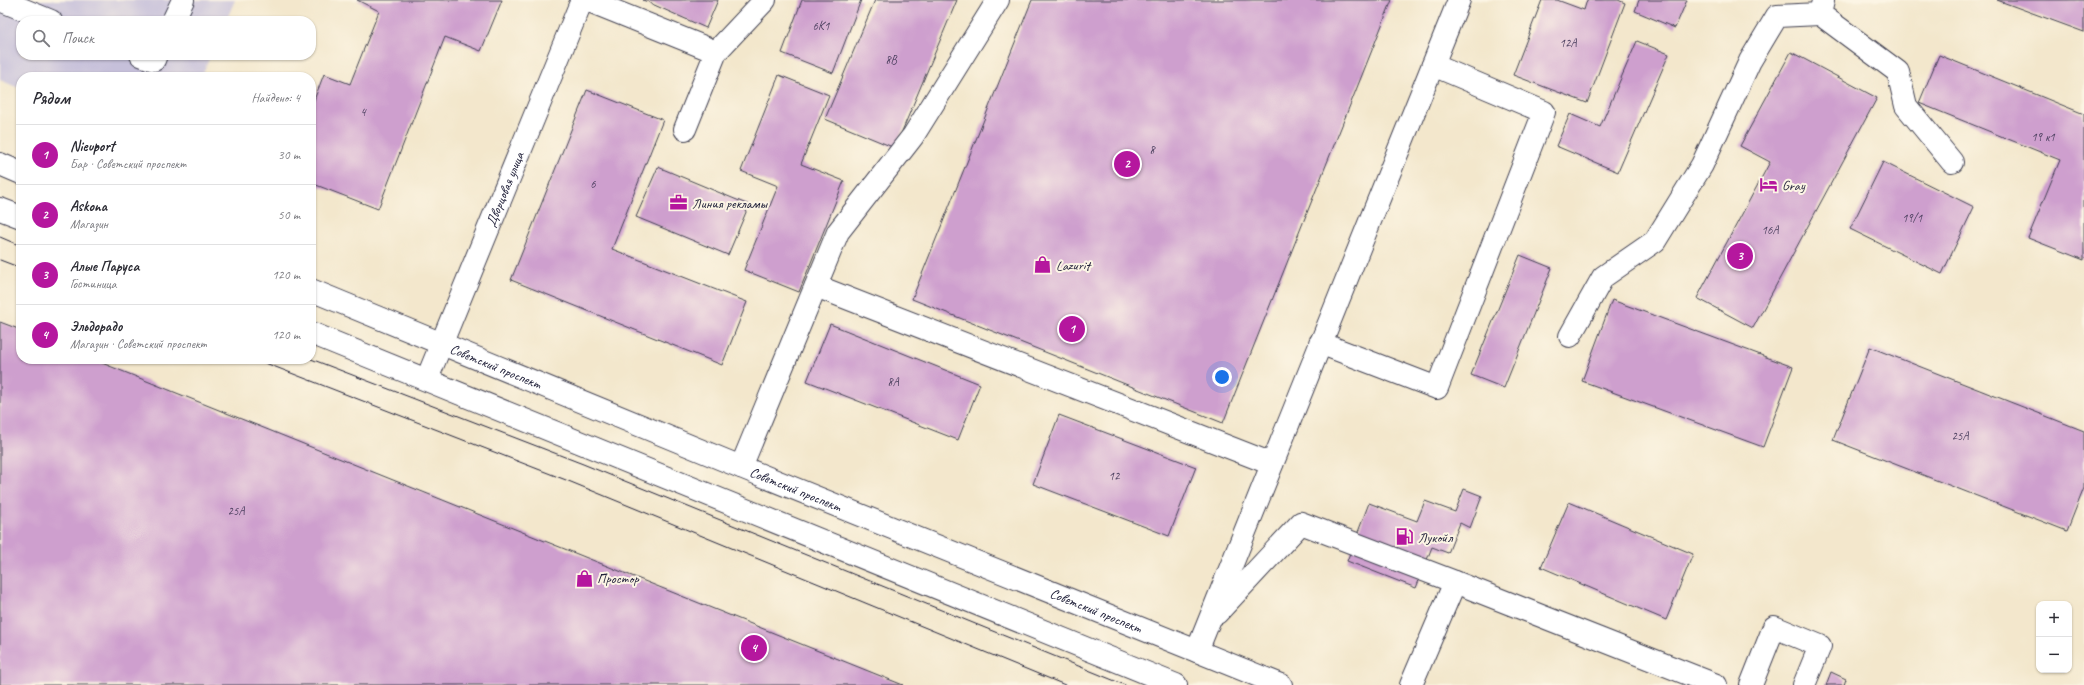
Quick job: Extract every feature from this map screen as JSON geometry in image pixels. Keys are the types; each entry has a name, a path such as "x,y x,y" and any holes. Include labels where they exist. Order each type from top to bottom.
{"main road":[{"path":"0,0 38,16"},
{"path":"20,9 39,0"},
{"path":"175,16 183,0"},
{"name":"Дворцовая улица","path":"427,379 582,0"},
{"path":"587,0 716,52"},
{"path":"685,130 716,52 765,0"},
{"path":"741,467 838,232 913,136 998,0"},
{"path":"1197,651 1459,0"},
{"path":"1570,336 1603,277 1655,241 1702,165 1750,61 1777,16 1822,7 1898,72 1906,106 1952,162"},
{"path":"1320,343 1436,388 1544,112 1433,65"},
{"path":"0,164 16,171"},
{"path":"0,209 16,215"},
{"path":"816,286 1272,464"},
{"name":"Советский проспект","path":"316,292 443,343 741,467 1282,685"},
{"path":"316,335 1176,685"},
{"path":"1208,623 1301,523 1456,582 1716,685"},
{"path":"1411,685 1456,582"},
{"path":"1751,685 1774,628 1820,646 1804,685"}],"shaded area":[{"path":"0,0 235,0 228,16 16,16 16,60 209,60 203,72 16,72 16,87 0,80"}],"building":[{"path":"357,0 502,0 481,51 445,37 378,209 316,185 316,95 324,74 350,84 379,11"},
{"path":"643,0 718,0 706,28"},
{"path":"802,0 861,0 833,73 782,53"},
{"path":"875,0 957,0 895,148 825,119"},
{"path":"1032,0 1392,0 1223,423 912,299"},
{"path":"1542,0 1557,0 1584,10 1587,0 1618,0 1625,3 1587,103 1513,75"},
{"path":"1639,0 1687,0 1675,28 1635,11"},
{"path":"1997,0 2084,0 2084,32"},
{"path":"1637,41 1669,54 1618,172 1556,146 1570,114 1600,127"},
{"path":"1791,52 1877,98 1753,328 1697,298 1770,162 1740,146"},
{"path":"1939,55 2084,114 2084,260 2028,238 2060,160 1919,103"},
{"path":"779,75 829,95 801,164 844,181 799,292 744,270 778,186 741,171"},
{"path":"587,90 663,120 612,249 747,302 722,365 511,280"},
{"path":"1883,162 1974,207 1942,274 1850,229"},
{"path":"658,167 749,205 728,255 636,217"},
{"path":"1520,255 1552,268 1504,388 1471,375"},
{"path":"1612,300 1793,367 1763,447 1582,381"},
{"path":"0,322 16,328 16,364 104,364 903,685 0,685"},
{"path":"830,324 980,384 958,440 807,381"},
{"path":"1870,347 2084,431 2084,488 2067,531 1833,440"},
{"path":"1059,415 1196,467 1169,536 1033,484"},
{"name":"Лукойл","path":"1464,489 1482,496 1470,528 1460,523 1448,553 1432,547 1416,588 1347,561 1369,503 1417,521 1425,501 1455,512"},
{"path":"1569,502 1693,554 1666,620 1541,567"},
{"path":"1831,672 1846,679 1844,685 1826,685"}],"tram line":[{"path":"0,237 16,244"},
{"path":"0,260 16,266"},
{"path":"316,361 583,464 1125,685"},
{"path":"268,364 566,480 1065,685"}],"place":[{"name":"Askona","path":"1127,164"},
{"name":"Gray","path":"1769,185"},
{"name":"Линия рекламы","path":"679,203"},
{"name":"Алые Паруса","path":"1740,256"},
{"name":"Lazurit","path":"1043,265"},
{"name":"Nieuport","path":"1072,329"},
{"name":"Лукойл","path":"1405,537"},
{"name":"Простор","path":"584,578"},
{"name":"Эльдорадо","path":"754,648"}]}
